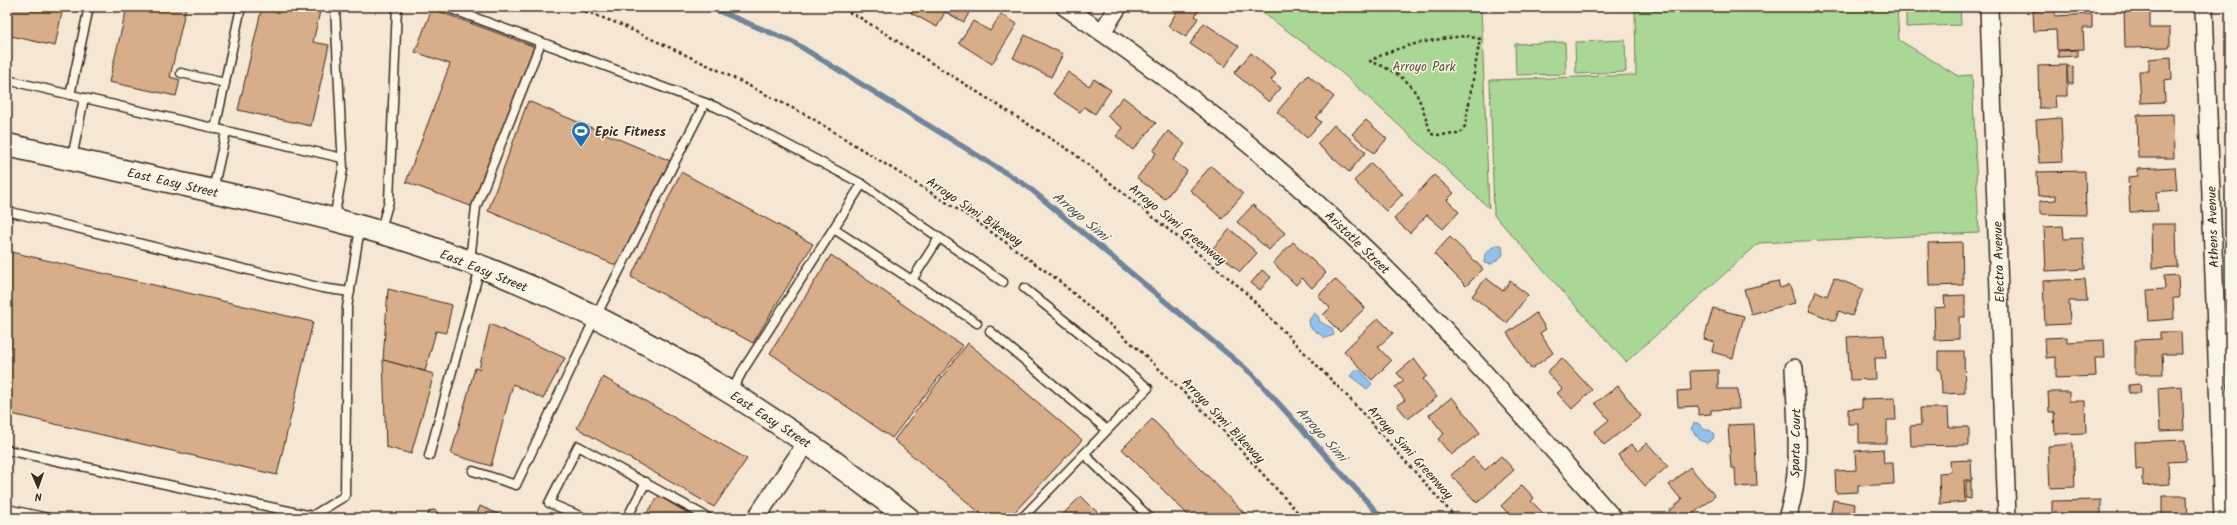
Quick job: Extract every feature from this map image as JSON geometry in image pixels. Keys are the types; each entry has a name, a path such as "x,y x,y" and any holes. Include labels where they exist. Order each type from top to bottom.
{"street":[{"name":"Aristotle Street","path":"1065,7 1170,80 1237,133 1313,199 1372,254 1448,334 1613,518"},
{"path":"1102,32 1118,7"},
{"name":"Electra Avenue","path":"1989,7 2007,518"},
{"name":"Athens Avenue","path":"2204,7 2223,518"},
{"name":"East Easy Street","path":"7,145 213,191 334,220 421,245 509,278 595,318 707,377 807,442 859,479 908,518"},
{"name":"Sparta Court","path":"1787,518 1792,504 1797,457 1794,368"},
{"path":"756,518 807,442"}],"lane":[{"path":"70,94 90,7"},
{"path":"215,129 241,7"},
{"path":"334,220 343,169 335,7"},
{"path":"7,450 312,516 345,496 347,308 350,292 370,230 389,201 397,7"},
{"path":"446,7 705,104 804,152 862,184 1003,282"},
{"path":"430,456 475,265 476,207 541,42"},
{"path":"181,73 225,83"},
{"path":"7,80 342,158"},
{"path":"71,159 84,98"},
{"path":"473,471 516,485 595,318 705,104"},
{"path":"213,191 226,132"},
{"path":"731,393 743,370 862,184"},
{"path":"7,211 314,286 350,292"},
{"path":"834,229 977,323"},
{"path":"912,280 939,238"},
{"path":"1022,518 1148,388 1024,288"},
{"path":"990,331 1107,430"},
{"path":"585,518 549,503 578,446 646,482 709,518"},
{"path":"1084,454 1150,518"},
{"path":"627,518 646,482"},
{"path":"7,509 48,518"}],"path":[{"name":"Arroyo Simi Bikeway","path":"574,7 626,27 716,69 810,117 976,221 1058,280 1137,348 1217,424 1303,518"},
{"name":"Arroyo Simi Greenway","path":"838,7 859,17 1072,152 1241,288 1349,398 1456,518"},
{"path":"1466,36 1480,39 1465,126 1460,134 1431,134 1420,98 1406,79 1370,61 1383,54 1443,38 1466,36"}],"green space":[{"name":"Arroyo Park","path":"1255,7 1481,7 1489,208 1331,63"},
{"path":"1768,7 1897,7 1899,40 1958,76 1972,75 1979,233 1759,243 1626,362 1494,215 1490,80 1636,75 1635,11"},
{"path":"1906,7 1960,7 1961,25 1906,27"},
{"path":"1625,40 1626,72 1576,74 1575,42"},
{"path":"1565,42 1566,74 1516,75 1515,44"}],"water":[{"path":"1495,245 1502,245 1503,255 1492,264 1484,263 1485,254"},
{"path":"1314,313 1318,316 1320,322 1332,328 1334,335 1325,338 1310,327 1309,320"},
{"path":"1355,370 1360,370 1372,384 1367,389 1350,376"},
{"path":"1694,423 1698,423 1705,430 1710,430 1714,434 1713,439 1707,443 1700,440 1691,429"}],"building":[{"path":"7,7 63,7 55,46 7,35"},
{"path":"127,7 186,7 170,77 180,80 176,96 109,82"},
{"path":"262,7 321,7 313,42 329,45 311,126 238,110"},
{"path":"914,7 972,7 964,22 945,12 937,27 911,13"},
{"path":"1180,7 1201,7 1195,16 1198,18 1186,37 1168,26"},
{"path":"1437,7 1460,7 1460,12 1449,10 1439,12"},
{"path":"1634,7 1713,7 1634,10"},
{"path":"2124,7 2150,7 2150,28 2170,28 2170,47 2125,48"},
{"path":"432,9 538,48 476,208 406,182 450,64 415,52"},
{"path":"2055,10 2055,16 2092,14 2092,28 2083,28 2084,49 2057,50 2056,30 2034,31 2033,11"},
{"path":"1001,14 1017,24 992,64 959,43 973,21 990,31"},
{"path":"1204,23 1239,46 1225,67 1190,44"},
{"path":"1025,35 1063,54 1051,77 1013,58"},
{"path":"2078,50 2078,56 2058,57 2058,51"},
{"path":"1251,53 1276,74 1271,80 1281,88 1269,102 1234,73"},
{"path":"2171,57 2172,79 2164,80 2165,102 2141,103 2139,71 2149,71 2149,59"},
{"path":"2067,65 2067,96 2055,96 2056,108 2039,108 2038,66"},
{"path":"2073,66 2073,84 2068,84 2067,67"},
{"path":"1068,72 1089,86 1094,79 1111,90 1095,114 1084,107 1080,112 1053,94"},
{"path":"1308,75 1334,97 1316,118 1321,122 1307,138 1277,112"},
{"path":"1123,97 1156,123 1133,150 1116,136 1123,128 1107,116"},
{"path":"528,101 673,162 620,267 488,211"},
{"path":"2173,114 2174,158 2138,158 2137,115"},
{"path":"2061,118 2063,162 2039,163 2036,120"},
{"path":"1366,120 1387,139 1374,153 1352,134"},
{"path":"1334,125 1366,152 1349,172 1317,144"},
{"path":"1168,131 1185,144 1173,160 1187,171 1165,199 1137,178 1156,153 1153,151"},
{"path":"1371,163 1403,194 1386,211 1354,181"},
{"path":"1211,166 1243,194 1222,219 1190,190"},
{"path":"2175,167 2177,190 2156,192 2158,211 2130,212 2128,177 2138,176 2138,169"},
{"path":"2085,171 2086,215 2040,214 2040,201 2056,200 2056,195 2038,196 2037,172"},
{"path":"681,172 813,244 753,343 631,277"},
{"path":"1434,175 1454,193 1447,200 1459,212 1443,229 1427,215 1410,233 1394,219"},
{"path":"1253,205 1285,233 1269,250 1237,222"},
{"path":"2151,224 2176,224 2177,267 2152,268"},
{"path":"2063,226 2064,239 2083,238 2085,269 2046,271 2044,227"},
{"path":"1230,229 1257,253 1240,272 1213,248"},
{"path":"1450,237 1483,269 1466,286 1434,254"},
{"path":"1293,242 1326,273 1312,288 1302,278 1296,285 1273,263"},
{"path":"1962,242 1963,285 1929,286 1928,243"},
{"path":"7,251 313,322 277,475 7,413"},
{"path":"831,255 963,346 892,438 770,353"},
{"path":"1262,270 1271,277 1260,290 1251,283"},
{"path":"2178,275 2179,298 2173,298 2174,319 2149,321 2147,290 2165,289 2164,276"},
{"path":"1486,278 1503,291 1510,281 1528,295 1507,323 1472,296"},
{"path":"1834,278 1863,289 1852,316 1839,311 1835,321 1809,311 1816,291 1827,296"},
{"path":"1335,279 1365,308 1340,332 1323,315 1330,308 1318,296"},
{"path":"2085,279 2087,301 2069,301 2070,324 2045,325 2043,281"},
{"path":"1778,281 1780,288 1790,285 1795,303 1751,314 1744,289"},
{"path":"388,289 452,305 446,333 436,331 425,371 383,360"},
{"path":"1965,295 1965,317 1959,317 1959,339 1935,340 1934,308 1945,307 1944,296"},
{"path":"1713,308 1744,316 1733,358 1712,352 1714,342 1704,339"},
{"path":"1536,313 1546,329 1540,333 1553,353 1531,369 1507,333"},
{"path":"1378,318 1393,333 1378,347 1391,361 1372,380 1344,351"},
{"path":"490,324 565,358 543,399 513,384 491,466 451,454 475,368 479,369"},
{"path":"2160,332 2181,332 2182,354 2162,354 2163,374 2135,374 2135,340 2160,339"},
{"path":"1884,335 1886,358 1875,358 1876,379 1850,380 1847,337"},
{"path":"2067,337 2067,342 2104,340 2105,358 2095,358 2096,376 2056,378 2056,357 2046,358 2045,338"},
{"path":"968,343 1082,440 1009,518 986,518 894,440"},
{"path":"1938,351 1964,351 1965,393 1942,394 1941,370 1938,369"},
{"path":"1562,358 1592,390 1572,409 1557,393 1562,389 1547,372"},
{"path":"1414,359 1427,376 1423,379 1437,397 1408,419 1397,405 1405,400 1395,387 1404,381 1397,373"},
{"path":"383,360 434,374 411,454 386,447"},
{"path":"1718,370 1718,389 1738,389 1739,409 1711,410 1711,414 1698,415 1698,406 1678,407 1677,391 1691,390 1690,371"},
{"path":"603,377 747,459 714,507 577,428"},
{"path":"2140,384 2141,393 2129,393 2129,385"},
{"path":"1618,386 1641,416 1604,445 1594,432 1609,420 1595,403"},
{"path":"2182,386 2184,430 2160,431 2158,388"},
{"path":"2048,392 2069,392 2069,401 2085,401 2086,433 2055,434 2054,412 2049,412"},
{"path":"1452,397 1480,433 1451,455 1438,439 1444,434 1429,415"},
{"path":"1895,398 1896,420 1887,420 1887,443 1859,443 1859,424 1848,424 1848,409 1862,408 1862,399"},
{"path":"1920,408 1948,408 1949,427 1969,427 1969,445 1911,446 1910,426 1921,425"},
{"path":"1152,419 1249,518 1191,518 1122,449"},
{"path":"1754,424 1757,486 1736,487 1735,468 1731,468 1728,425"},
{"path":"2185,440 2186,461 2168,462 2169,484 2143,486 2143,469 2136,470 2135,442"},
{"path":"1647,443 1668,466 1645,486 1618,455 1631,444 1638,451"},
{"path":"2073,444 2075,487 2050,488 2048,446"},
{"path":"1883,449 1884,463 1893,463 1894,484 1858,486 1858,492 1836,493 1835,471 1856,470 1855,451"},
{"path":"1501,456 1514,470 1477,503 1451,475 1473,457 1485,470"},
{"path":"1971,460 1972,480 1964,480 1965,502 1940,504 1939,473 1951,472 1950,461"},
{"path":"1690,467 1715,496 1688,518 1670,518 1666,514 1682,500 1669,485"},
{"path":"1966,481 1971,481 1971,499 1966,498"},
{"path":"1522,485 1534,498 1531,501 1546,516 1543,518 1513,518 1501,506"},
{"path":"659,496 696,518 643,518"},
{"path":"1081,496 1103,518 1059,518"},
{"path":"2162,496 2187,496 2188,518 2162,518"},
{"path":"1833,500 1855,504 1854,515 1870,518 1830,518"},
{"path":"2101,500 2101,518 2052,518 2052,501"},
{"path":"480,506 507,518 475,518"},
{"path":"1934,515 1971,515 1971,518 1934,518"}],"waterway":[{"name":"Arroyo Simi","path":"709,7 793,42 1027,186 1252,374 1382,518"}],"place":[{"name":"Epic Fitness","path":"581,148"}]}
